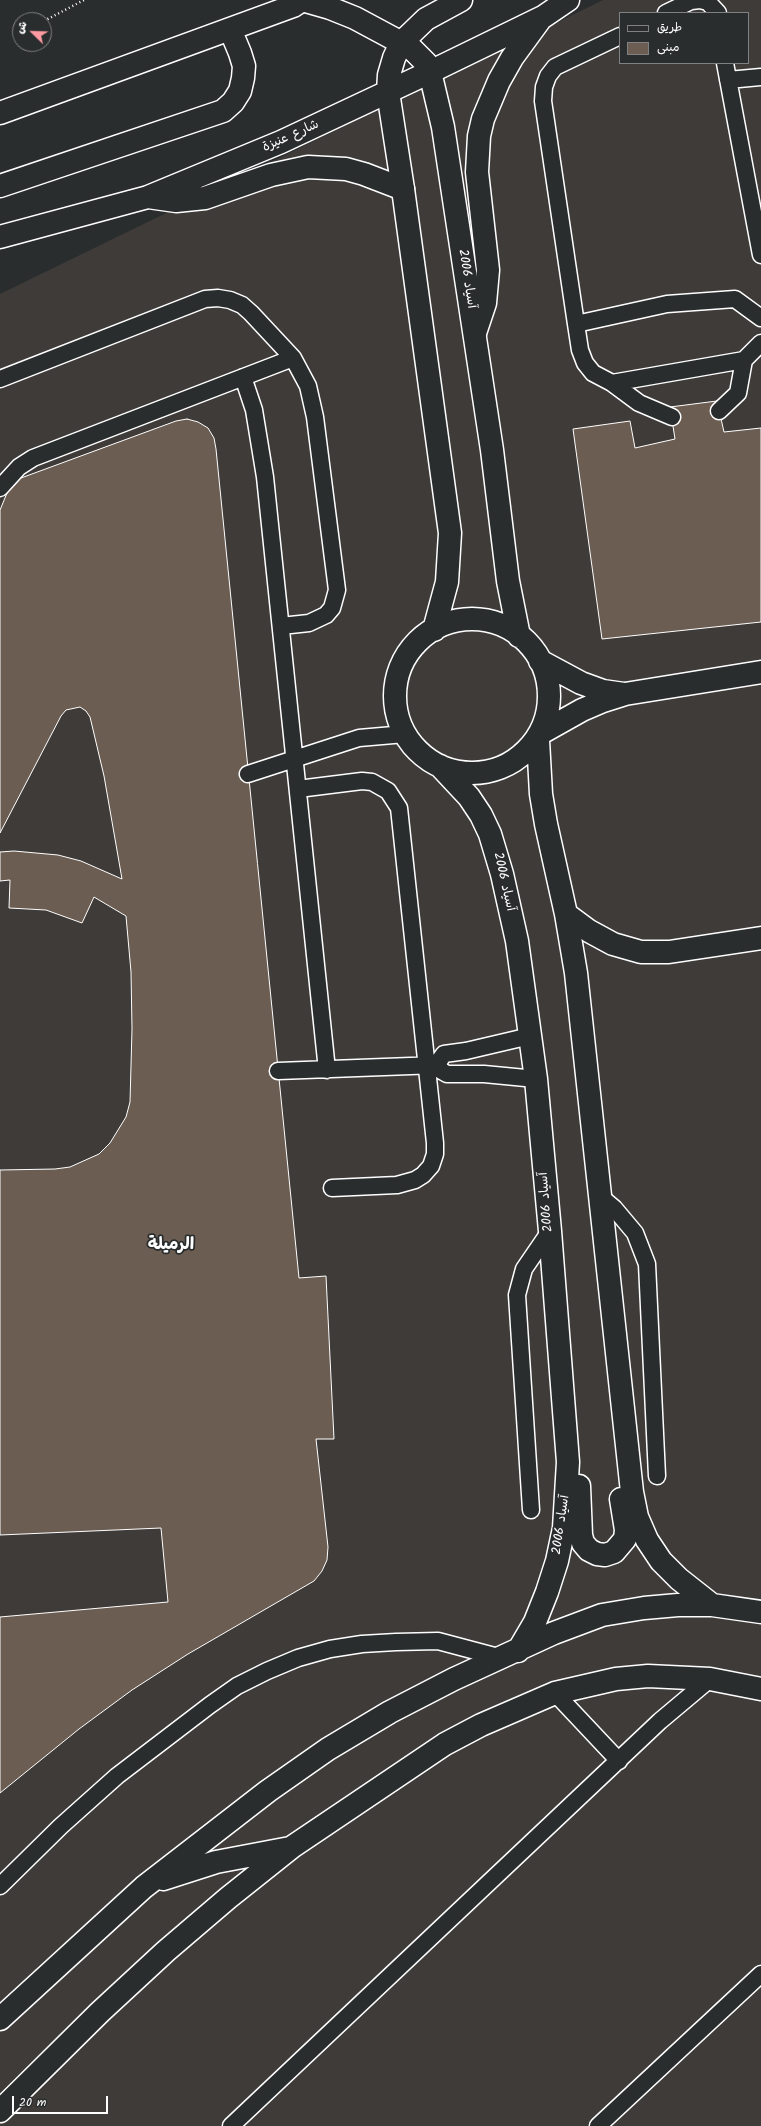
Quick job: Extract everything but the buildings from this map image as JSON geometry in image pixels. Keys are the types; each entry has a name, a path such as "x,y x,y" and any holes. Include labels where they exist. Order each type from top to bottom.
{"street":[{"path":"0,113 293,6 302,0"},
{"name":"آسياد 2006","path":"302,0 330,8 355,18 401,43 419,54 430,72 443,127 492,450 508,581 519,636"},
{"path":"434,630 447,582 450,533 403,189 388,92 389,76 394,58 401,43 426,19 461,0"},
{"name":"شارع عنيزة","path":"0,238 148,197 282,142 430,72 543,16 568,0"},
{"path":"474,333 485,303 488,270 477,172 479,136 486,112 499,81 526,36 543,16"},
{"path":"0,186 223,111 233,102 240,91 243,78 244,66 230,29"},
{"path":"148,197 176,201 205,198 271,175 308,167 346,169 364,174 403,189"},
{"path":"712,1605 679,1579 661,1561 647,1540 637,1517 627,1460 602,1198 576,973 566,914 546,824 541,794 540,737 549,709 548,685 540,661 531,648 519,636 504,626 487,620 468,618 451,622 434,630 420,640 408,652 400,668 394,702 397,718 405,734 414,747 426,758 440,766 476,772 494,769 515,759 540,737 582,710 603,701 626,694 761,672"},
{"path":"540,661 581,683 603,690 626,694"},
{"name":"آسياد 2006","path":"440,766 464,792 480,815 497,854 517,941 536,1080 550,1231 568,1462 564,1528 557,1561 548,1592 535,1622 510,1654"},
{"path":"566,914 588,931 613,944 641,952 669,952 761,938"},
{"path":"568,1462 574,1470 580,1487 581,1535 583,1543 589,1550 605,1555 614,1552 625,1539 620,1482 627,1460"},
{"path":"0,2019 144,1887 268,1791 328,1749 390,1712 454,1679 554,1633 602,1615 644,1608 678,1605 712,1605 761,1612"},
{"path":"0,2111 166,1951 228,1898 292,1848 445,1744 481,1725 555,1693 616,1679 648,1676 710,1679 761,1689"},
{"path":"144,1887 216,1862 292,1848"}],"lane":[{"path":"668,12 691,1 700,0 708,2 717,12"},
{"path":"619,36 555,67 548,76 544,86 543,101 580,350 585,363 593,373 612,383 639,403 672,417"},
{"path":"725,64 761,255"},
{"path":"728,80 761,77"},
{"path":"0,379 205,299 218,298 230,300 242,305 293,358 308,386 313,406 337,590 334,604 326,615 309,623 281,626"},
{"path":"576,324 667,304 735,299 761,318"},
{"path":"719,411 738,393 744,360 761,343"},
{"path":"0,488 19,467 33,458 293,358"},
{"path":"612,383 744,360"},
{"path":"243,377 254,410 261,443 327,1070"},
{"path":"248,774 359,738 405,734"},
{"path":"298,789 362,781 381,785 395,798 400,817 433,1065 435,1154 430,1166 423,1175 406,1184 332,1188"},
{"path":"278,1071 433,1065 439,1061 444,1054 472,1050 530,1036"},
{"path":"433,1065 447,1074 484,1074 536,1080"},
{"path":"602,1198 614,1208 635,1233 646,1264 657,1476"},
{"path":"531,1510 517,1295 524,1269 550,1231"},
{"path":"0,1886 61,1826 117,1776 237,1686 267,1671 298,1658 330,1649 362,1644 438,1641 510,1654"},
{"path":"232,2126 619,1761 710,1679"},
{"path":"555,1693 619,1761"},
{"path":"598,2126 761,1974"}],"path":[{"path":"52,17 84,0"}],"shaded area":[{"path":"603,0 761,0 761,2126 0,2126 0,294"}],"district":[{"name":"الرميلة","path":"171,1246"}]}
